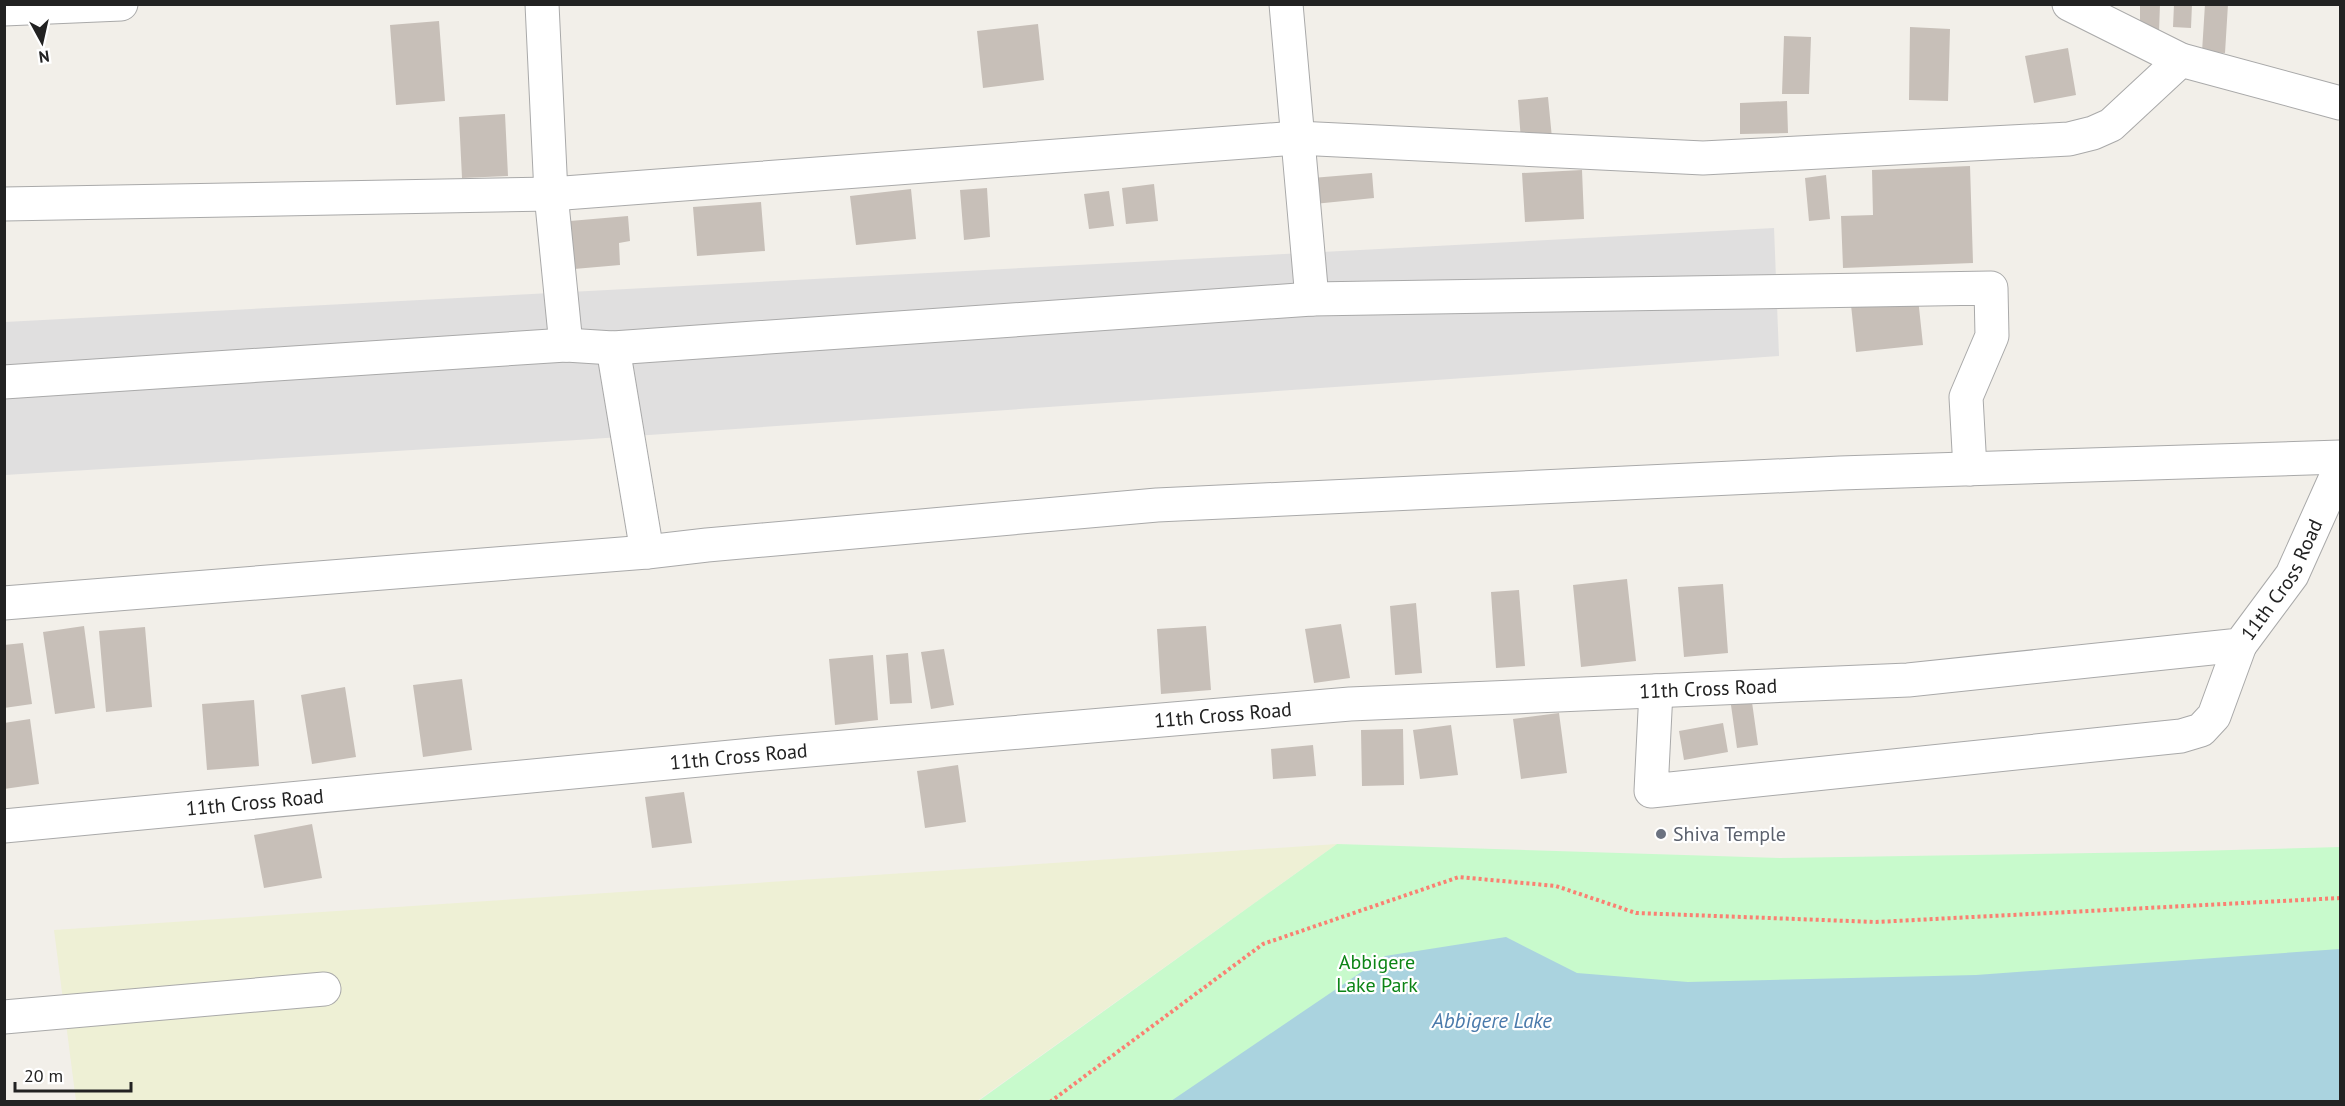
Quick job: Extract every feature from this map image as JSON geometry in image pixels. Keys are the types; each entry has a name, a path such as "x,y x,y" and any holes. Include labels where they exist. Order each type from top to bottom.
{"street":[{"path":"4,9 122,4"},
{"path":"542,4 551,194 566,345"},
{"path":"1286,4 1312,299"},
{"path":"2068,4 2181,60 2340,103"},
{"path":"4,204 551,194 1297,138 1703,158 2069,139 2111,125 2181,60"},
{"path":"4,382 566,345 612,348 1312,299 1991,288 1992,336 1966,397 1970,469"},
{"path":"612,348 647,552"},
{"path":"4,603 647,552 1157,505 1828,474 2340,458"},
{"name":"11th Cross Road","path":"4,826 774,753 1350,704 1908,680 2241,645 2292,575 2340,468"},
{"path":"1656,691 1651,791 2181,736 2200,730 2214,716 2241,645"},
{"path":"4,1017 324,989"}],"path":[{"path":"1050,1101 1263,944 1459,877 1556,886 1636,913 1876,922 2340,898"}],"shaded area":[{"path":"1774,228 1779,356 577,440 5,475 5,322"}],"green space":[{"path":"1337,844 977,1101 76,1101 54,930"},
{"name":"Abbigere Lake Park","path":"1337,844 1780,858 2340,847 2340,1101 977,1102"}],"water":[{"name":"Abbigere Lake","path":"1506,937 1577,973 1688,982 1976,975 2340,949 2340,1101 1171,1101 1385,956"}],"building":[{"path":"2140,4 2160,4 2159,32 2140,31"},
{"path":"2174,4 2192,4 2191,28 2173,27"},
{"path":"2205,4 2228,4 2225,53 2202,52"},
{"path":"439,21 445,101 396,105 390,25"},
{"path":"1038,24 1044,80 983,88 977,31"},
{"path":"1910,27 1950,29 1948,101 1909,100"},
{"path":"1784,36 1811,37 1809,94 1782,94"},
{"path":"2068,48 2076,95 2034,103 2025,56"},
{"path":"1548,97 1552,138 1521,141 1518,100"},
{"path":"1787,101 1788,133 1740,134 1740,103"},
{"path":"505,114 508,176 462,178 459,117"},
{"path":"1970,166 1973,263 1843,268 1841,216 1873,215 1872,170"},
{"path":"1582,170 1584,219 1525,222 1522,173"},
{"path":"1372,173 1374,198 1314,204 1312,178"},
{"path":"1826,175 1830,219 1809,221 1805,178"},
{"path":"1154,184 1158,221 1126,224 1122,188"},
{"path":"987,188 990,237 964,240 960,190"},
{"path":"911,189 916,239 856,245 850,196"},
{"path":"1109,191 1114,226 1089,229 1084,194"},
{"path":"761,202 765,251 697,256 693,207"},
{"path":"628,216 630,241 619,243 620,265 574,269 570,221"},
{"path":"1918,298 1923,345 1856,352 1851,305"},
{"path":"1627,579 1636,661 1581,667 1573,585"},
{"path":"1723,584 1728,653 1684,657 1678,587"},
{"path":"1519,590 1525,666 1496,668 1491,592"},
{"path":"1416,603 1422,673 1395,675 1390,606"},
{"path":"1341,624 1350,678 1314,683 1305,629"},
{"path":"84,626 95,708 55,714 43,632"},
{"path":"1206,626 1211,690 1161,694 1157,629"},
{"path":"145,627 152,707 106,712 99,631"},
{"path":"23,643 32,704 4,708 4,645"},
{"path":"944,649 954,705 931,709 921,652"},
{"path":"908,653 912,703 890,704 886,655"},
{"path":"873,655 878,720 835,725 829,659"},
{"path":"462,679 472,750 423,757 413,685"},
{"path":"345,687 356,757 312,764 301,695"},
{"path":"1751,695 1758,745 1737,748 1730,698"},
{"path":"254,700 259,766 207,770 202,704"},
{"path":"1559,713 1567,773 1521,779 1513,719"},
{"path":"30,719 39,784 4,789 4,723"},
{"path":"1723,723 1728,752 1684,760 1679,731"},
{"path":"1451,725 1458,775 1420,779 1413,730"},
{"path":"1403,729 1404,785 1362,786 1361,730"},
{"path":"1313,745 1316,776 1273,779 1271,749"},
{"path":"958,765 966,822 925,828 917,771"},
{"path":"684,792 692,843 652,848 645,797"},
{"path":"312,824 322,878 264,888 254,835"}],"place":[{"name":"Shiva Temple","path":"1661,834"}]}
